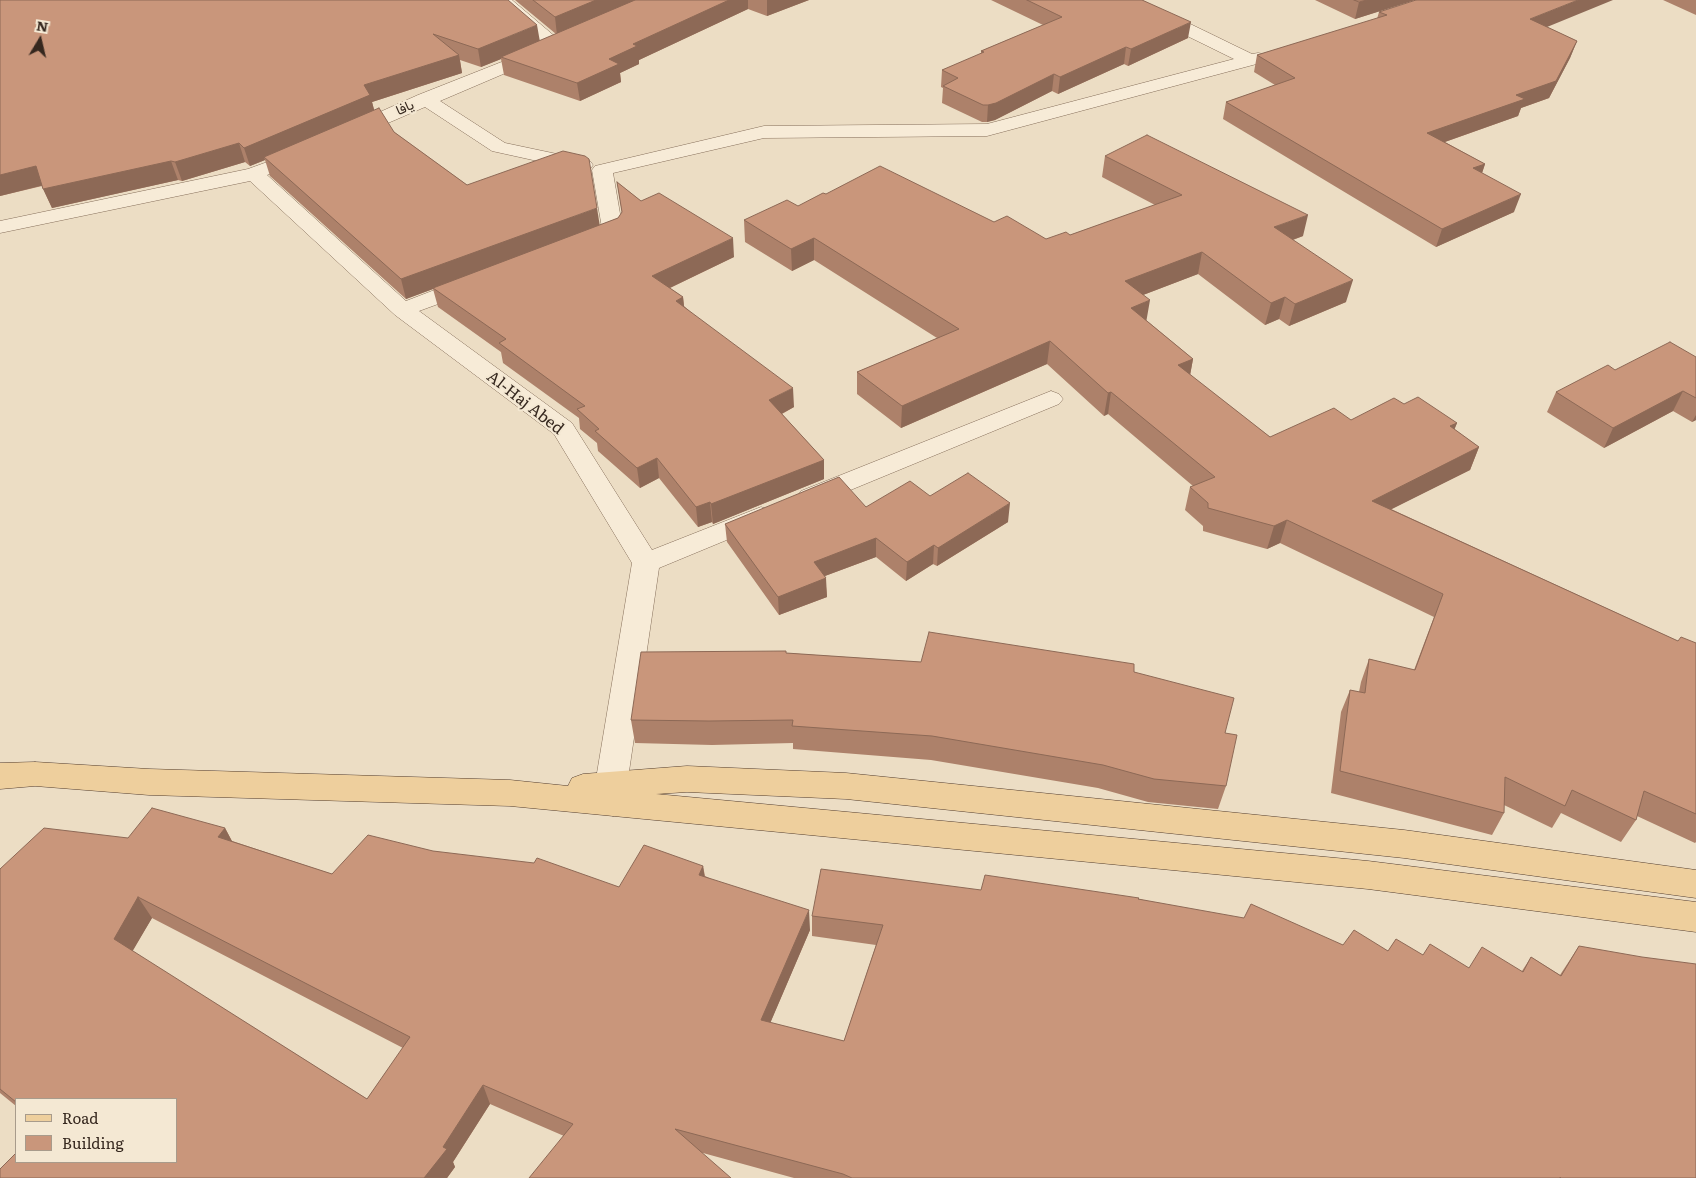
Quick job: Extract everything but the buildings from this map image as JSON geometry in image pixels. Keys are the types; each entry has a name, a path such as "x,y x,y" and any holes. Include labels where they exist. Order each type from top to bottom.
{"main road":[{"path":"0,776 34,774 149,782 510,794 612,794 1368,874 1696,917"},
{"path":"612,794 687,778 846,786 1404,844 1696,884"}],"street":[{"name":"يافا","path":"335,139 565,41 502,0"},
{"path":"1128,0 1250,60"},
{"path":"425,100 499,147 602,170 764,132 987,130 1278,51"},
{"path":"0,227 254,174 290,158"},
{"path":"567,248 613,231 602,170"},
{"name":"Al-Haj Abed","path":"254,174 403,310 562,429 646,563"},
{"path":"403,310 485,279"},
{"path":"612,794 646,563 1051,399"}]}
